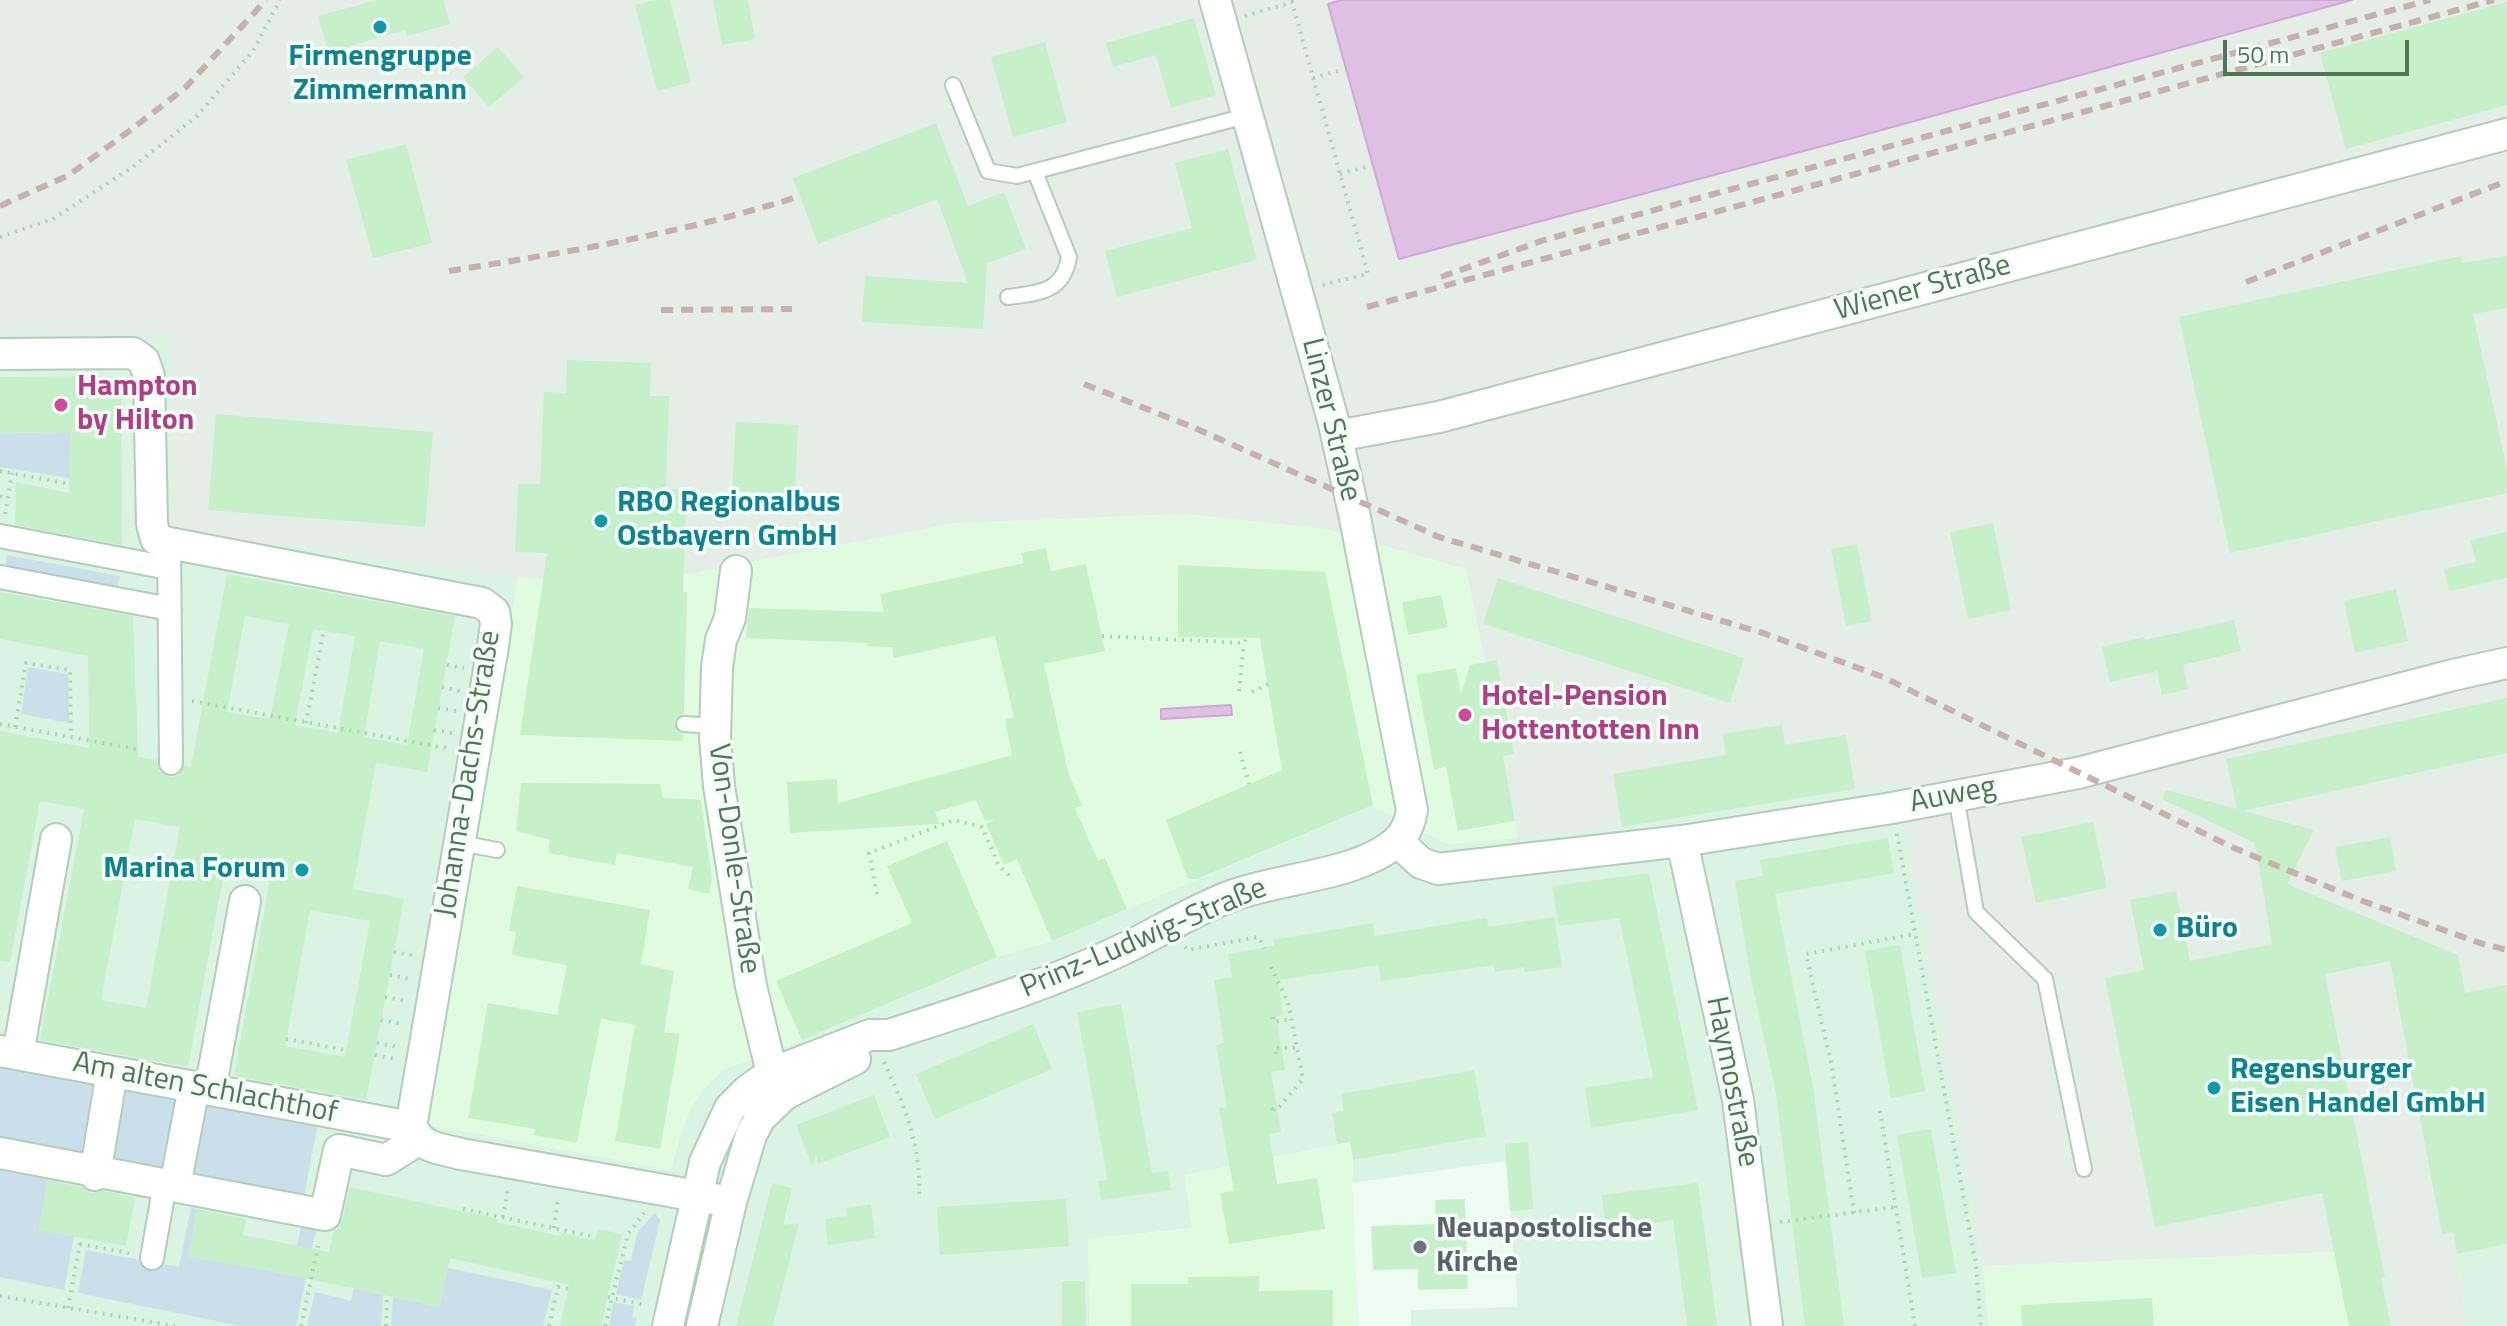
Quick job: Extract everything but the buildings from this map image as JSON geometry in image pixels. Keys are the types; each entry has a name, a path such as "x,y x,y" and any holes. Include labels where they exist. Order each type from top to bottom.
{"street":[{"name":"Linzer Straße","path":"1217,12 1337,436 1412,810 1409,826 1398,842"},
{"name":"Wiener Straße","path":"1337,436 1439,417 2507,134"},
{"path":"0,354 133,353 144,361 149,376 152,524 156,539 169,555 171,763"},
{"path":"0,536 169,555"},
{"name":"Johanna-Dachs-Straße","path":"169,555 482,603 494,612 493,646 414,1134"},
{"name":"Von-Donle-Straße","path":"736,571 730,618 721,640 715,726 719,786 751,986 779,1084"},
{"path":"0,577 170,609"},
{"name":"Auweg","path":"1398,842 1421,863 1438,869 1682,841 1892,808 2078,773 2507,663"},
{"path":"9,1053 56,839"},
{"name":"Haymostraße","path":"1682,841 1738,1100 1767,1326"},
{"name":"Prinz-Ludwig-Straße","path":"657,1316 698,1196 705,1162 730,1108 747,1091 779,1084 883,1041 1037,986 1117,952 1229,896 1358,863 1398,842"},
{"path":"152,1258 170,1185 202,1089 245,901"},
{"name":"Am alten Schlachthof","path":"9,1053 202,1089 414,1134"},
{"path":"95,1173 112,1072"},
{"name":"Prinz-Ludwig-Straße","path":"702,1326 731,1202 756,1126 779,1084"},
{"path":"0,1153 325,1215 339,1150 386,1160 414,1134 431,1146 461,1154 731,1202"}],"lane":[{"path":"953,85 988,171 1017,176 1246,116"},
{"path":"1008,297 1047,292 1067,271 1069,257 1035,172"},
{"path":"684,724 715,726"},
{"path":"1956,796 1976,912 2045,979 2084,1169"},
{"path":"459,843 497,850"}],"path":[{"path":"0,237 53,219 134,166 196,117 253,51 280,0"},
{"path":"1217,12 1292,2 1368,274 1296,291"},
{"path":"1313,78 1338,71"},
{"path":"1340,174 1366,167"},
{"path":"0,471 70,484"},
{"path":"4,508 12,473"},
{"path":"0,485 10,484"},
{"path":"0,496 7,499"},
{"path":"306,723 324,630"},
{"path":"1102,636 1246,640 1239,691"},
{"path":"15,727 26,663 70,670 71,737"},
{"path":"1252,692 1268,684"},
{"path":"203,704 438,747"},
{"path":"0,724 136,749"},
{"path":"1240,752 1249,784"},
{"path":"1892,808 1976,1265 1981,1326"},
{"path":"877,894 869,853 954,820 982,827 999,866 1012,878"},
{"path":"1174,923 1187,950 1258,937 1265,948"},
{"path":"1854,1213 1832,1067 1806,954 1915,934"},
{"path":"394,952 424,958"},
{"path":"1271,967 1288,1002 1303,1079 1279,1107 1273,1109 1273,1115"},
{"path":"390,975 420,981"},
{"path":"385,997 415,1003"},
{"path":"1273,1017 1274,1022 1292,1019"},
{"path":"381,1020 411,1026"},
{"path":"286,1039 346,1050"},
{"path":"883,1041 919,1161 919,1198"},
{"path":"377,1043 407,1048"},
{"path":"1276,1054 1275,1048 1298,1048"},
{"path":"375,1055 405,1061"},
{"path":"1880,1111 1915,1326"},
{"path":"503,1217 510,1179"},
{"path":"554,1228 560,1187"},
{"path":"605,1326 623,1243 652,1204 655,1188"},
{"path":"1774,1223 1895,1207"},
{"path":"463,1209 596,1237"},
{"path":"301,1326 325,1215"},
{"path":"68,1308 81,1241 152,1258"},
{"path":"549,1326 558,1287 568,1289"},
{"path":"0,1296 175,1326"},
{"path":"386,1326 387,1296"},
{"path":"610,1297 657,1316"}],"shaded area":[{"path":"0,0 1341,0 1328,4 1399,259 2352,0 2507,0 2507,1244 2457,1254 2467,1326 2349,1326 2334,1252 1983,1266 1897,783 1622,827 1518,838 1503,756 1514,754 1497,661 1485,662 1466,569 1325,529 1184,514 956,523 651,581 518,578 174,529 171,334 0,335"},
{"path":"1341,0 2352,0 1399,259 1328,4"},
{"path":"172,333 175,529 518,578 423,1111 671,1170 692,1105 725,1069 802,1040 997,957 1052,941 1373,805 1448,844 1622,827 1897,782 1983,1266 1989,1326 1411,1326 1411,1310 1518,1307 1506,1161 1352,1183 1350,1142 1185,1175 1192,1228 1089,1239 1089,1326 0,1326 0,335"},
{"path":"80,432 70,478 0,467 0,433"},
{"path":"1184,514 1325,529 1466,569 1485,662 1497,660 1514,754 1504,757 1518,838 1447,844 1372,806 1052,941 997,957 802,1040 725,1069 692,1105 671,1170 428,1125 423,1111 518,578 651,581 956,523"},
{"path":"7,555 120,576 118,589 5,568"},
{"path":"28,667 68,674 69,723 21,714"},
{"path":"1231,705 1232,715 1161,719 1161,709"},
{"path":"0,1062 103,1081 87,1163 0,1146"},
{"path":"119,1084 180,1096 165,1177 104,1166"},
{"path":"203,1100 253,1109 253,1115 283,1120 284,1115 318,1122 303,1202 188,1181"},
{"path":"1350,1142 1359,1326 1089,1326 1088,1239 1192,1228 1184,1175"},
{"path":"0,1158 50,1167 39,1229 74,1236 64,1290 0,1277"},
{"path":"191,1207 197,1209 188,1256 291,1275 301,1227 316,1230 296,1326 241,1326 78,1293 86,1250 179,1267"},
{"path":"655,1213 660,1220 641,1300 616,1294 624,1260 631,1261 637,1233"},
{"path":"2507,1244 2507,1326 2467,1326 2457,1254"},
{"path":"2334,1252 2349,1326 1989,1326 1983,1266"},
{"path":"448,1268 552,1290 543,1326 391,1326 393,1297 439,1307"},
{"path":"354,1288 383,1295 381,1326 307,1326 315,1292 351,1301"},
{"path":"614,1302 634,1306 632,1317 637,1318 635,1326 609,1326"}],"railway":[{"path":"0,206 69,175 185,88 266,0"},
{"path":"1441,277 1544,240 2430,0"},
{"path":"1367,307 2494,0"},
{"path":"2246,282 2507,181"},
{"path":"449,271 670,231 800,196"},
{"path":"661,310 792,309"},
{"path":"1084,384 1195,428 1439,537 1763,633 1883,677 2234,848 2360,900 2507,950"}],"place":[{"name":"Firmengruppe Zimmermann","path":"380,27"},
{"name":"Hampton by Hilton","path":"61,405"},
{"name":"RBO Regionalbus Ostbayern GmbH","path":"601,521"},
{"name":"Hotel-Pension Hottentotten Inn","path":"1465,715"},
{"name":"Marina Forum","path":"302,870"},
{"name":"Büro","path":"2160,930"},
{"name":"Regensburger Eisen Handel GmbH","path":"2214,1088"},
{"name":"Neuapostolische Kirche","path":"1420,1247"}]}
